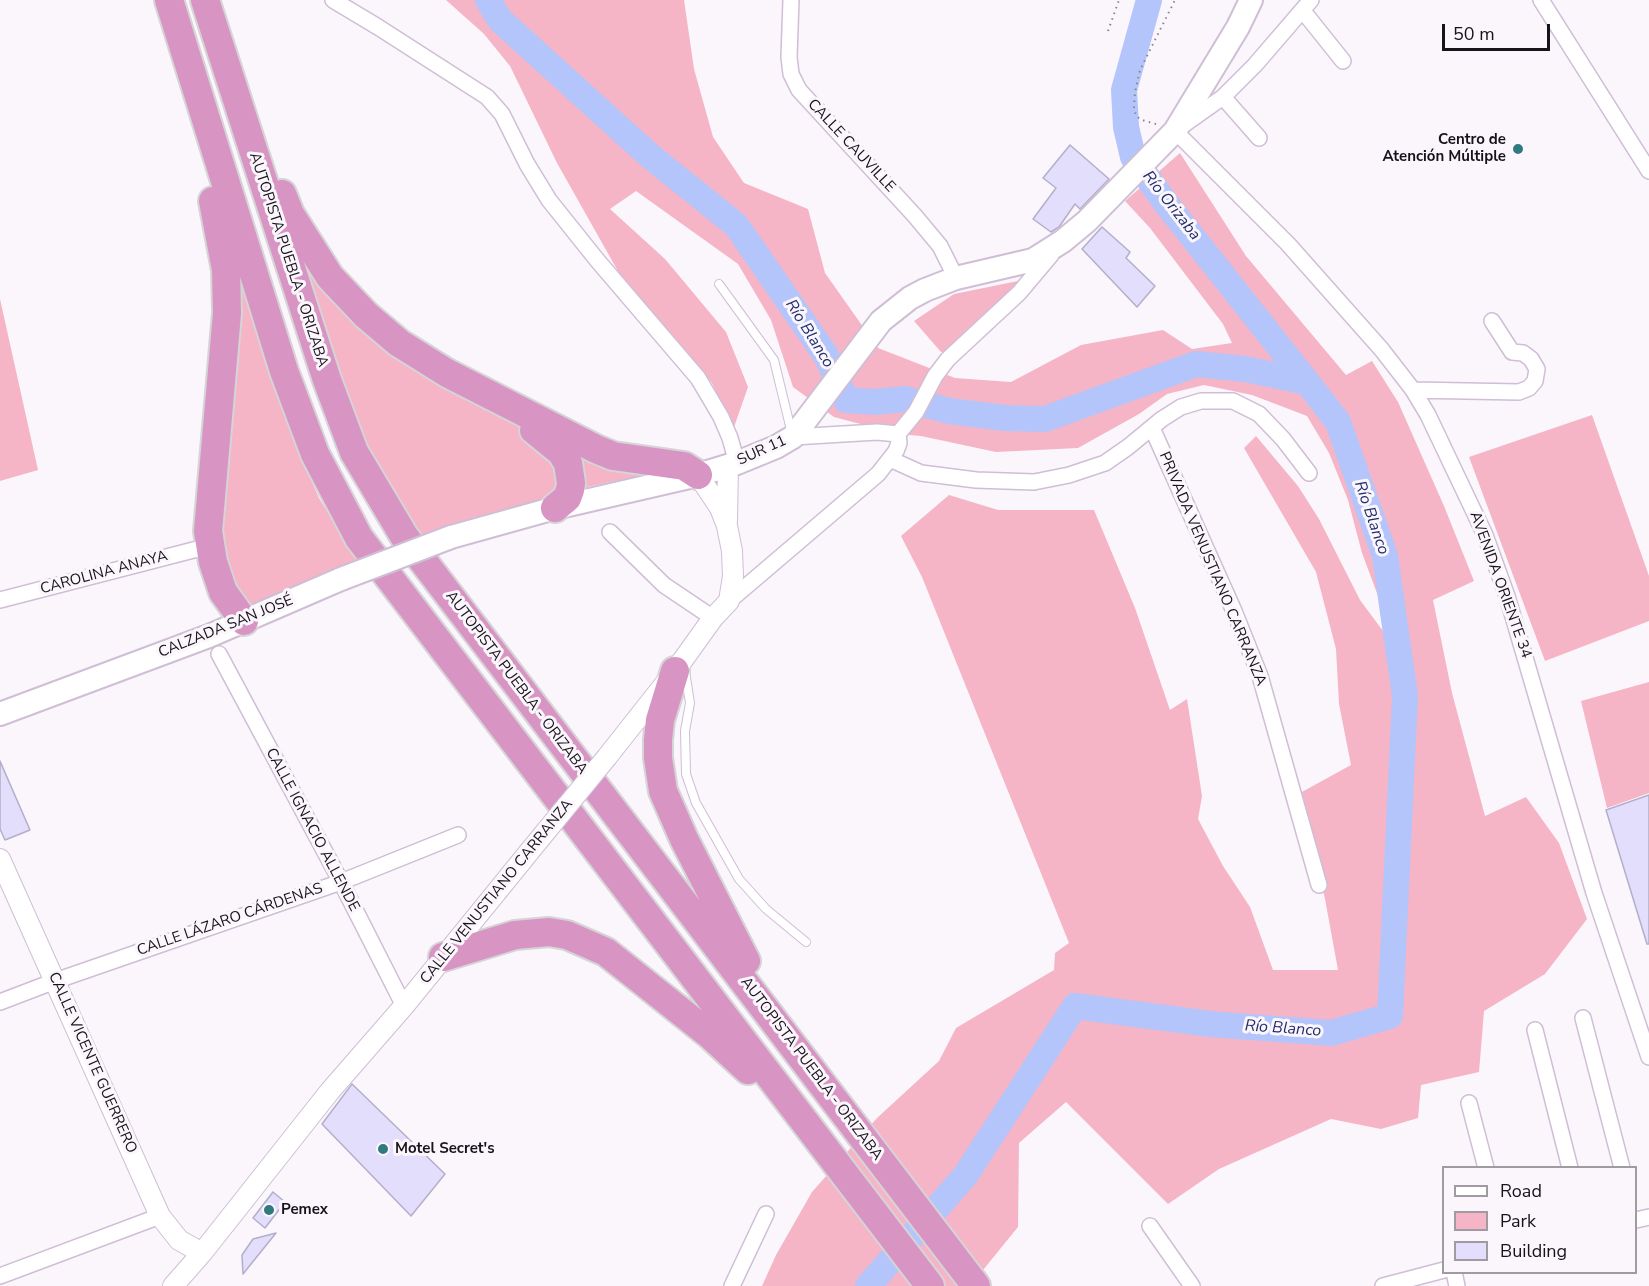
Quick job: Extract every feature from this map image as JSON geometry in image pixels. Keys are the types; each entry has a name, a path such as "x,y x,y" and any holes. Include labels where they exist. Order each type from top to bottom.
{"highway":[{"name":"AUTOPISTA PUEBLA - ORIZABA","path":"205,0 327,380 354,452 404,536 975,1284"},
{"path":"170,3 222,245 228,285 224,356 208,510 209,546 223,592 244,621"},
{"path":"170,3 284,370 315,454 359,538 930,1286"},
{"path":"218,44 290,214 330,277 366,315 399,343 545,438 561,452 568,463 571,483 567,498 555,508"},
{"path":"447,373 613,456 641,462 684,466 698,475"},
{"path":"679,665 660,720 658,758 663,791 741,954 819,1080"},
{"path":"443,957 495,940 533,932 567,935 583,941 606,952 709,1034 808,1126"}],"main road":[{"name":"SUR 11","path":"451,537 555,508 698,475 776,447 793,437 881,321 925,290 956,278 1033,260 1063,241 1087,221 1174,132 1251,0"},
{"name":"CALZADA SAN JOSÉ","path":"0,714 244,621 341,579 451,537"}],"street":[{"path":"333,0 487,97 502,114 527,164 549,200 698,378 721,417 730,438 733,464 727,526"},
{"name":"CALLE CAUVILLE","path":"791,0 789,57 791,74 799,90 915,216 940,246 956,278"},
{"path":"1541,0 1647,163"},
{"path":"1174,132 1223,97 1255,65 1307,5 1343,61"},
{"path":"1223,97 1259,138"},
{"name":"AVENIDA ORIENTE 34","path":"1174,132 1288,244 1382,350 1413,390 1428,415 1485,535 1503,586 1533,680 1594,893 1649,1057"},
{"name":"CALLE VENUSTIANO CARRANZA","path":"173,1286 202,1253 330,1090 404,1006 608,757 713,618 729,601 878,474 896,451 899,433 916,412 935,376 948,359 1019,292 1063,241"},
{"path":"1413,390 1519,392 1528,388 1535,381 1537,369 1531,359 1522,353 1512,352 1492,321"},
{"path":"890,459 921,473 976,480 1034,482 1069,475 1105,463 1181,407 1201,401 1233,401 1259,414 1283,439 1309,473"},
{"name":"PRIVADA VENUSTIANO CARRANZA","path":"1152,428 1234,611 1260,676 1319,885"},
{"path":"793,437 877,432 899,433"},
{"path":"698,475 720,508 727,526 732,551 733,576 729,601"},
{"path":"610,532 664,585 713,618"},
{"name":"CAROLINA ANAYA","path":"0,600 209,546"},
{"name":"CALLE IGNACIO ALLENDE","path":"219,654 341,882 404,1006"},
{"name":"CALLE LÁZARO CÁRDENAS","path":"0,1002 341,882 458,835"},
{"name":"CALLE VICENTE GUERRERO","path":"0,859 160,1216 179,1240 202,1253"},
{"path":"1583,1018 1622,1166"},
{"path":"1535,1030 1570,1166"},
{"path":"1468,1103 1486,1166"},
{"path":"732,1286 766,1214"},
{"path":"0,1276 160,1216"},
{"path":"1150,1226 1192,1286"},
{"path":"1383,1286 1442,1270"}],"lane":[{"path":"719,284 774,360 793,437"},
{"path":"679,665 690,703 685,731 686,774 696,803 739,879 766,909 806,942"}],"path":[{"path":"1108,31 1119,0"},
{"path":"1174,132 1142,120 1136,116 1134,108 1140,70 1175,0"}],"green space":[{"path":"446,0 684,0 694,69 713,137 744,183 808,209 825,273 878,348 955,378 1011,382 1081,345 1163,330 1192,349 1232,343 1223,324 1150,228 1125,201 1180,153 1246,256 1346,375 1372,361 1398,402 1474,581 1433,600 1452,693 1485,816 1526,797 1559,843 1587,919 1545,974 1484,1011 1479,1072 1421,1085 1418,1118 1381,1129 1331,1119 1219,1169 1168,1204 1066,1102 1019,1143 1018,1227 970,1286 762,1286 776,1255 812,1192 877,1118 939,1061 956,1028 1054,970 1055,953 1069,943 922,577 901,536 949,495 998,510 1094,510 1135,608 1170,710 1187,699 1202,796 1198,819 1223,866 1250,907 1273,970 1338,970 1325,899 1300,793 1351,765 1339,704 1336,649 1316,572 1244,448 1256,436 1298,486 1319,519 1360,600 1383,631 1378,596 1362,553 1348,500 1329,453 1307,416 1252,395 1204,385 1167,394 1139,414 1078,448 996,452 921,436 898,434 834,417 793,387 771,320 738,264 636,191 610,209 665,259 726,332 748,387 733,430 712,383 619,273 557,163 510,66 484,34"},
{"path":"285,219 415,365 514,424 551,450 564,478 553,495 416,539 351,417"},
{"path":"239,276 299,453 319,498 358,561 246,606 224,563 218,533"},
{"path":"1023,280 953,351 941,352 914,321 954,294"},
{"path":"0,299 38,470 0,481"},
{"path":"1592,415 1649,576 1649,621 1545,661 1469,457"},
{"path":"574,453 668,470 582,488"},
{"path":"1649,682 1649,793 1607,808 1581,701"}],"building":[{"path":"1070,145 1109,179 1080,209 1075,204 1059,227 1051,232 1033,219 1056,188 1043,178"},
{"path":"1102,227 1130,252 1126,258 1155,286 1137,307 1082,249"},
{"path":"0,761 30,830 5,840 0,829"},
{"path":"1649,795 1649,944 1647,944 1606,810"},
{"name":"Motel Secret's","path":"352,1084 445,1174 411,1216 322,1124"},
{"name":"Pemex","path":"273,1192 285,1202 265,1228 253,1218"},
{"path":"276,1233 243,1274 242,1255 253,1239"}],"waterway":[{"name":"Río Blanco","path":"488,0 500,20 650,156 736,225 827,357 846,400 875,402 905,399 949,411 1005,418 1045,419 1196,364 1245,369 1307,382 1338,422 1385,556 1405,696 1390,1016 1331,1033 1210,1024 1075,1006 965,1176 868,1286"},
{"name":"Río Orizaba","path":"1149,0 1124,90 1126,127 1133,157 1165,202 1307,382"}],"place":[{"name":"Centro de Atención Múltiple","path":"1518,149"},
{"name":"Motel Secret's","path":"383,1149"},
{"name":"Pemex","path":"269,1210"}]}
